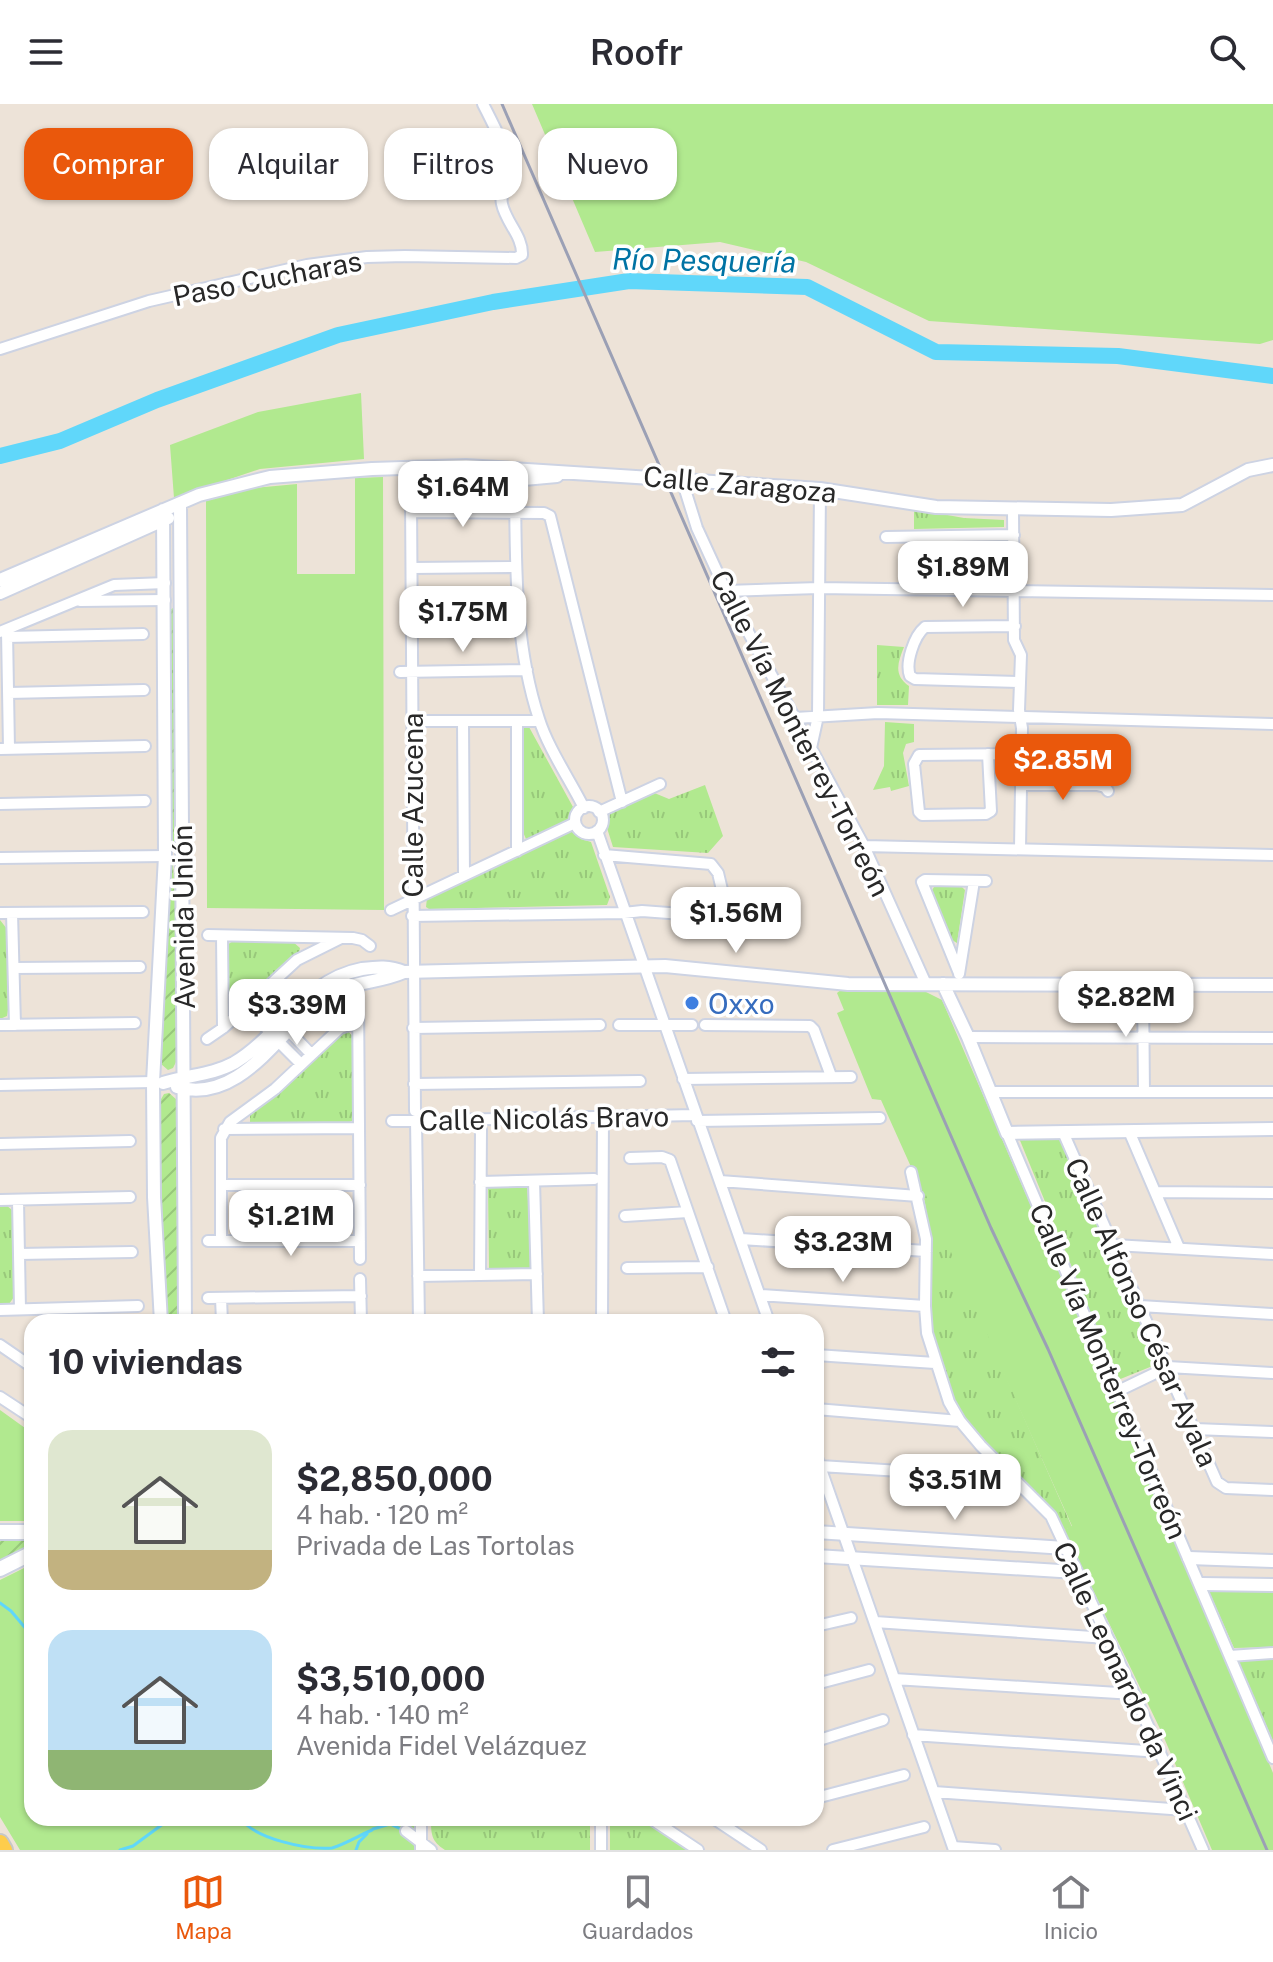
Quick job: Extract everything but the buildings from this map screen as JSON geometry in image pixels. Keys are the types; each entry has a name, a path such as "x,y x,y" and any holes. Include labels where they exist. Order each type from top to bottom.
{"main road":[{"path":"0,1532 24,1532"},
{"path":"0,1569 24,1557"},
{"path":"0,1843 4,1850"}],"street":[{"name":"Paso Cucharas","path":"0,349 149,301 307,265 367,257 516,258 522,255 522,243 512,230 500,197 509,168 483,104"},
{"name":"Calle Zaragoza","path":"0,580 164,515 199,495 270,477 400,467 516,468 820,489 936,507 1013,510 1172,507 1195,499 1248,470 1273,465"},
{"path":"400,467 417,472 505,477 515,486"},
{"path":"516,468 517,614 527,670 539,721 584,808"},
{"path":"515,486 524,479 549,479 563,471"},
{"name":"Calle Vía Monterrey-Torreón","path":"682,480 697,528 726,591 864,846 926,984"},
{"path":"811,748 818,716 820,489"},
{"name":"Calle Azucena","path":"411,499 412,568 406,671 412,721 412,916 408,972 413,1028 419,1314"},
{"name":"Avenida Unión","path":"180,507 185,1314"},
{"path":"1013,510 1015,643 1021,655 1020,848"},
{"path":"411,512 516,512 550,516 622,802"},
{"name":"Calle Zaragoza","path":"0,593 144,530 164,515"},
{"name":"Avenida Unión","path":"161,1314 154,1197 165,856 164,515"},
{"path":"144,530 156,533 165,542"},
{"path":"886,537 1014,535"},
{"path":"412,568 516,567"},
{"path":"5,633 114,585 180,583"},
{"path":"726,591 819,588 1273,595"},
{"path":"74,601 180,600"},
{"path":"410,616 517,614"},
{"path":"1015,626 925,627 919,632 907,668 915,679 1020,682"},
{"path":"5,633 143,634"},
{"path":"5,633 8,693 4,749 145,746"},
{"path":"406,671 527,670"},
{"path":"8,693 144,690"},
{"path":"795,718 878,713 1273,724"},
{"path":"412,721 539,721"},
{"path":"463,721 464,875"},
{"path":"517,721 517,851"},
{"path":"988,754 991,811 986,814 922,815 919,812 914,764 917,757 924,754 988,754 1022,754"},
{"path":"599,812 660,784"},
{"path":"1021,785 1097,785 1108,791"},
{"path":"0,804 145,801"},
{"path":"391,910 575,823 578,812 584,808 592,807 599,812 602,820 597,831 604,855 766,1314"},
{"path":"575,823 584,833 597,831"},
{"path":"864,846 1273,855"},
{"path":"412,916 642,911 727,916 718,873 711,864 604,855"},
{"path":"0,858 181,856"},
{"path":"925,880 980,881 959,979 922,882 925,880"},
{"path":"0,913 143,912"},
{"path":"12,913 15,1025"},
{"path":"208,935 358,939 370,946"},
{"path":"222,936 223,1028"},
{"path":"207,1039 297,960 341,938"},
{"path":"0,1085 185,1082 213,1072 236,1069 284,1026 311,993 343,975 390,966 408,972 665,966 848,984 943,984 959,979 1143,986 1273,985"},
{"path":"14,968 140,967"},
{"name":"Calle Vía Monterrey-Torreón","path":"943,984 1273,1758"},
{"path":"1143,986 1144,1092"},
{"path":"358,993 360,1259"},
{"path":"256,998 311,1054"},
{"path":"246,1007 301,1064"},
{"path":"221,1241 221,1138 224,1129 275,1089 340,1028 358,1022"},
{"path":"0,1025 135,1023"},
{"path":"413,1028 600,1025"},
{"path":"619,1025 692,1025"},
{"path":"705,1025 810,1026 831,1076"},
{"path":"968,1037 1273,1038"},
{"path":"683,1079 851,1077"},
{"path":"414,1084 640,1081"},
{"path":"990,1092 1273,1092"},
{"name":"Calle Nicolás Bravo","path":"392,1121 415,1116 880,1118"},
{"path":"602,1314 603,1116"},
{"path":"224,1129 359,1128"},
{"path":"480,1275 481,1129"},
{"path":"1007,1133 1273,1129"},
{"path":"1129,1131 1179,1248"},
{"name":"Calle Alfonso César Ayala","path":"1063,1132 1220,1486 1273,1490"},
{"path":"0,1144 130,1141"},
{"path":"630,1158 668,1158 723,1314"},
{"name":"Calle Leonardo da Vinci","path":"911,1172 918,1196 926,1251 927,1333 949,1402 960,1421 1051,1516 1203,1850"},
{"path":"480,1182 594,1179"},
{"path":"534,1181 538,1314"},
{"path":"720,1181 918,1196"},
{"path":"221,1185 360,1185"},
{"path":"1156,1192 1273,1193"},
{"path":"0,1200 130,1197"},
{"path":"18,1200 20,1309"},
{"path":"625,1216 688,1212"},
{"path":"741,1239 926,1251"},
{"path":"208,1241 360,1241"},
{"path":"1114,1245 1273,1254"},
{"path":"19,1254 132,1252"},
{"path":"627,1268 708,1267"},
{"path":"418,1276 537,1274"},
{"path":"360,1279 361,1314"},
{"path":"760,1295 925,1306"},
{"path":"208,1298 361,1296"},
{"path":"221,1298 222,1314"},
{"path":"0,1310 138,1306"},
{"path":"1140,1306 1273,1314"},
{"path":"0,1345 24,1361"},
{"path":"824,1356 935,1363"},
{"path":"1116,1392 1168,1367 1273,1373"},
{"path":"0,1397 24,1413"},
{"path":"824,1410 960,1421"},
{"path":"1195,1429 1273,1432"},
{"path":"824,1462 1013,1478"},
{"path":"824,1478 953,1848 995,1850"},
{"path":"824,1532 1065,1548"},
{"path":"824,1556 1076,1572"},
{"path":"1189,1558 1273,1561"},
{"path":"1201,1584 1273,1585"},
{"path":"824,1624 851,1618"},
{"path":"875,1622 1107,1638"},
{"path":"1230,1656 1273,1653"},
{"path":"824,1682 869,1670"},
{"path":"894,1679 1134,1694"},
{"path":"824,1738 883,1720"},
{"path":"913,1735 1160,1752"},
{"path":"824,1796 904,1775"},
{"path":"934,1792 1185,1810"},
{"path":"422,1826 425,1848"},
{"path":"601,1826 601,1850"},
{"path":"662,1826 698,1850"},
{"path":"726,1826 761,1850"},
{"path":"735,1826 735,1832"},
{"path":"833,1850 924,1827"},
{"path":"406,1831 425,1848"}],"green space":[{"path":"532,104 1273,104 1273,340 1260,344 929,321 806,262 720,242 595,252 573,200 677,200 677,128 542,128"},
{"path":"361,393 364,459 260,469 174,498 170,445 258,412"},
{"path":"383,477 384,910 207,908 206,501 253,488 297,484 297,574 355,574 355,478"},
{"path":"914,509 964,518 1004,520 1004,527 914,529"},
{"path":"173,608 176,847 173,850 170,610"},
{"path":"877,645 904,647 898,668 909,686 908,705 877,705"},
{"path":"885,722 914,724 914,742 906,744 903,753 909,786 891,791 890,787 873,790 884,766"},
{"path":"529,727 573,807 567,821 526,839 523,832 524,728"},
{"path":"705,785 723,836 708,853 613,847 607,828 610,814 652,792 669,799"},
{"path":"571,831 591,842 610,897 607,905 426,907 427,898"},
{"path":"173,864 177,936 176,1062 168,1070 161,1064 170,866"},
{"path":"934,887 962,887 965,890 957,943 952,940 931,892"},
{"path":"0,920 7,929 8,1010 7,1016 0,1019"},
{"path":"233,941 292,941 300,948 299,953 237,1008 232,1009 227,1003 227,945"},
{"path":"842,989 924,991 942,1000 1273,1773 1273,1850 1212,1850 1162,1733 1064,1530 1072,1526 881,1100 872,1099 837,1013 844,1010 837,993"},
{"path":"348,1031 353,1037 354,1120 345,1124 250,1122 250,1114 269,1101 343,1032"},
{"path":"169,1093 177,1100 178,1314 167,1314 159,1180 160,1101 164,1094"},
{"path":"1019,1138 1060,1138 1160,1363 1118,1380"},
{"path":"527,1184 532,1269 489,1269 488,1185"},
{"path":"922,1186 1072,1527 1064,1530 1041,1497 984,1441 953,1396 942,1369 932,1325 932,1248"},
{"path":"0,1205 12,1210 14,1297 9,1304 0,1305"},
{"path":"0,1410 24,1427 24,1521 0,1521"},
{"path":"24,1540 24,1550 0,1562 0,1541"},
{"path":"24,1568 24,1826 416,1826 416,1850 20,1850 0,1817 0,1580"},
{"path":"1208,1589 1273,1591 1273,1647 1234,1648"},
{"path":"1273,1658 1273,1741 1239,1662 1241,1659"},
{"path":"590,1826 590,1850 445,1850 433,1837 431,1828"},
{"path":"610,1826 652,1826 687,1850 610,1850"}],"waterway":[{"name":"Río Pesquería","path":"0,456 60,441 157,400 338,335 493,302 629,281 807,287 936,352 1118,356 1273,376"},
{"path":"0,1603 24,1626"},
{"path":"120,1850 133,1846 160,1826"},
{"path":"248,1826 282,1842 332,1848 372,1830"},
{"path":"373,1829 383,1826"},
{"path":"394,1826 403,1830"},
{"path":"356,1850 367,1834"}],"railway":[{"path":"502,104 991,1228 1048,1349 1267,1850"}],"place":[{"name":"Oxxo","path":"692,1003"}]}
